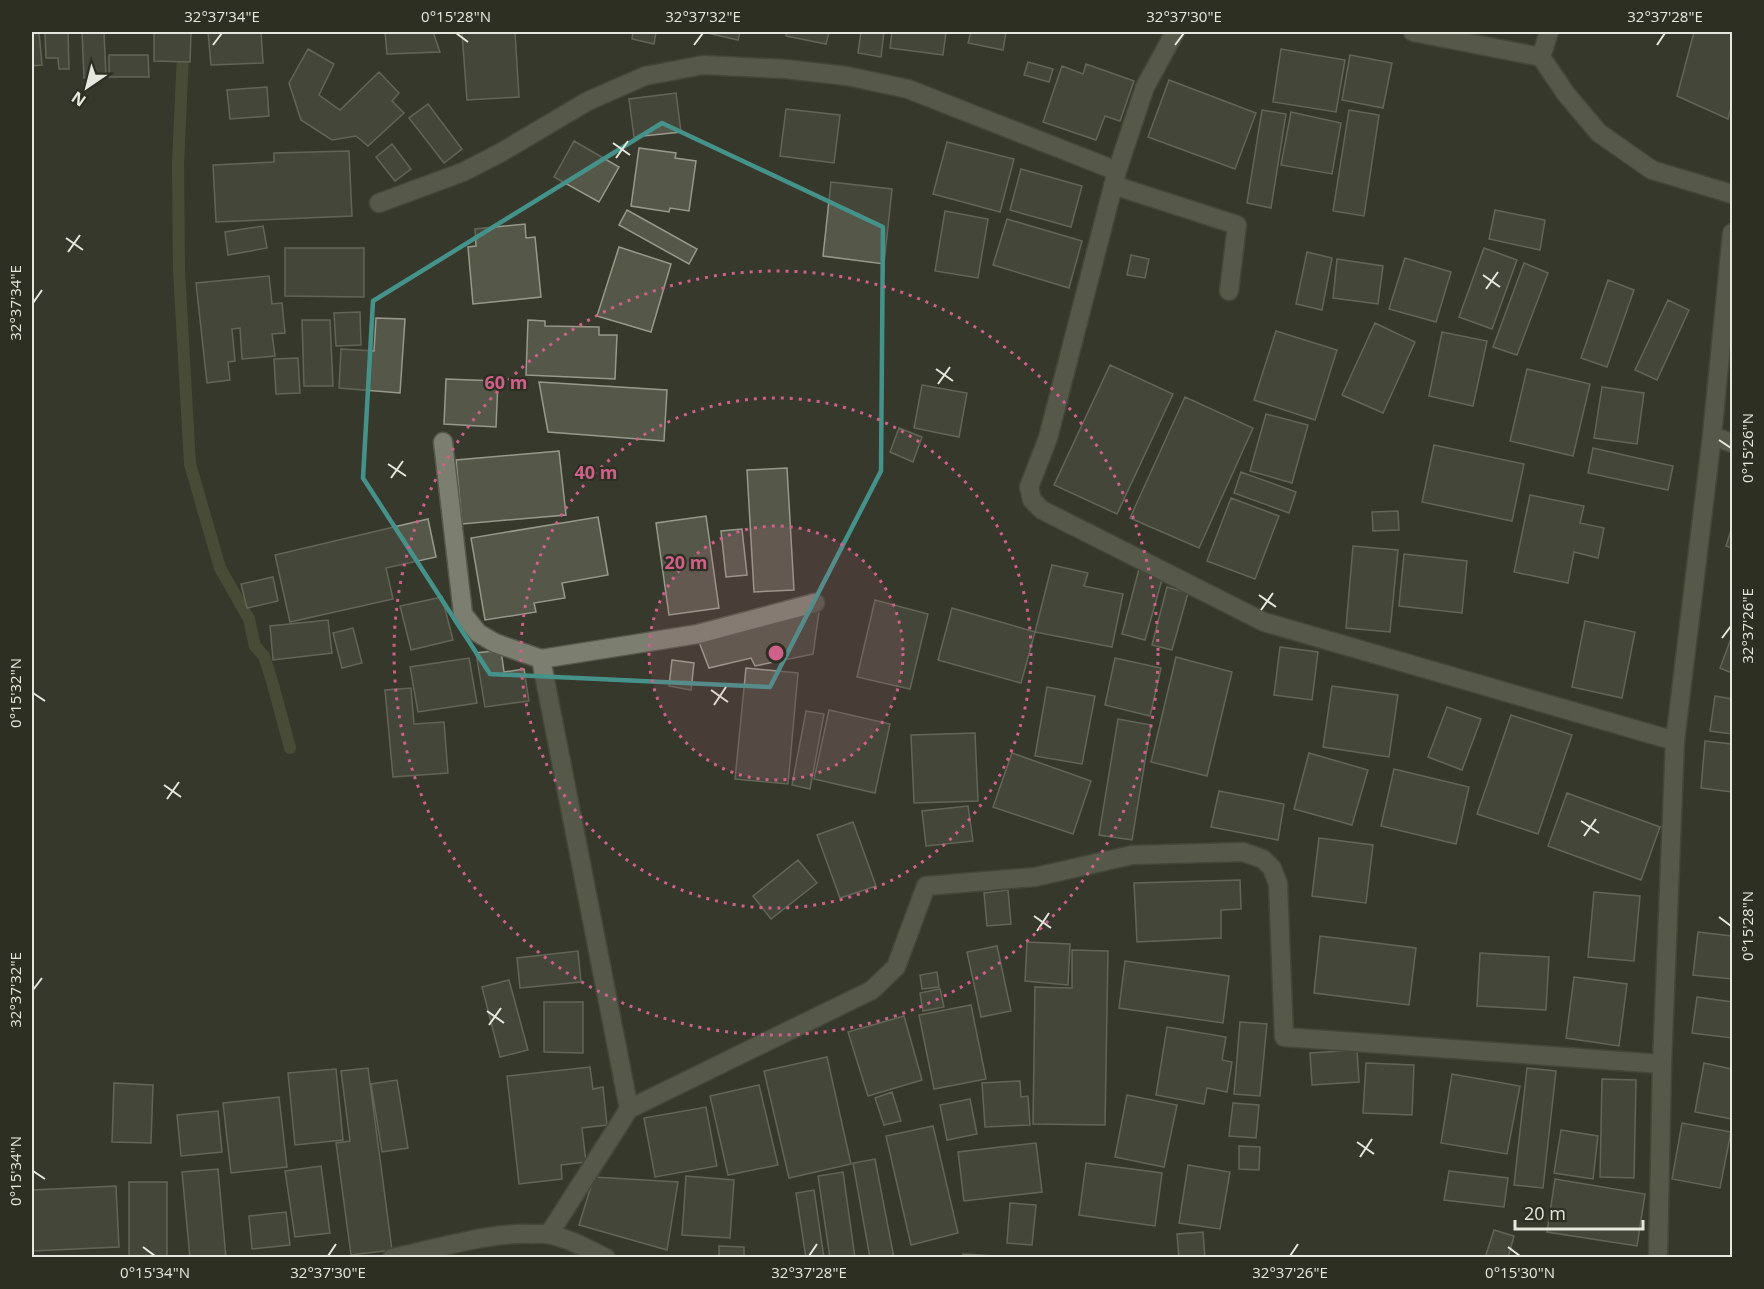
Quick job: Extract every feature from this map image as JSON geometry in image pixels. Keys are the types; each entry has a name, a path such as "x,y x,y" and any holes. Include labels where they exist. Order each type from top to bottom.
{"street":[{"path":"1175,32 1145,87 1115,178 1048,438 1029,486 1032,500 1042,510 1264,622 1675,741"},
{"path":"1413,32 1541,57 1566,94 1599,133 1652,170 1732,194"},
{"path":"1541,57 1548,32"},
{"path":"380,203 463,172 588,101 645,76 703,64 785,69 847,76 908,89 1115,178 1237,225 1229,291"},
{"path":"1658,1257 1662,1064 1675,741 1712,436 1732,233"},
{"path":"1712,436 1732,443"},
{"path":"443,442 463,614 478,633 495,643 541,659 698,634 814,603"},
{"path":"541,659 629,1109"},
{"path":"549,1234 629,1109 872,990 896,967 926,886 1035,877 1132,855 1243,852 1263,860 1272,868 1278,884 1284,1037 1662,1064"},
{"path":"392,1257 479,1238 519,1233 549,1234 606,1257"}],"highlighted area":[{"path":"662,123 883,227 881,471 770,687 490,674 363,478 373,301"}],"building":[{"path":"32,32 39,32 42,65 32,66"},
{"path":"45,32 68,32 69,69 59,69 58,58 46,58"},
{"path":"82,32 104,32 106,76 84,78"},
{"path":"154,32 191,32 190,62 154,61"},
{"path":"208,32 261,32 263,63 211,65"},
{"path":"385,32 433,32 440,52 387,54"},
{"path":"515,32 519,97 467,100 462,33"},
{"path":"633,32 656,32 654,44 632,39"},
{"path":"703,32 740,32 738,40"},
{"path":"787,32 829,32 826,44 786,36"},
{"path":"861,32 884,32 881,57 858,53"},
{"path":"892,32 946,32 943,55 890,48"},
{"path":"971,32 1006,32 1003,50 968,43"},
{"path":"1694,32 1732,32 1732,104 1728,119 1677,96"},
{"path":"308,49 334,64 319,95 340,110 379,72 399,93 392,101 404,113 368,146 356,136 332,140 301,120 289,83"},
{"path":"1281,49 1345,60 1336,112 1273,102"},
{"path":"109,55 148,55 149,77 109,77"},
{"path":"1350,55 1392,63 1383,108 1342,100"},
{"path":"1028,62 1053,69 1049,82 1024,75"},
{"path":"1086,64 1134,81 1120,121 1105,116 1096,140 1043,122 1062,66 1083,74"},
{"path":"1169,80 1256,113 1235,169 1148,137"},
{"path":"267,87 269,116 230,119 227,90"},
{"path":"676,93 681,132 634,137 629,99"},
{"path":"428,104 462,149 444,163 409,118"},
{"path":"786,109 840,115 834,163 780,156"},
{"path":"1262,110 1286,114 1271,208 1247,203"},
{"path":"1349,110 1379,115 1364,216 1333,211"},
{"path":"1291,112 1341,123 1332,174 1281,165"},
{"path":"574,141 619,167 599,202 554,177"},
{"path":"947,142 1014,159 1000,212 933,194"},
{"path":"392,144 411,169 395,181 376,157"},
{"path":"639,148 676,153 675,158 696,161 689,211 670,208 669,212 631,206"},
{"path":"349,151 352,216 216,222 213,165 274,162 274,153"},
{"path":"1021,169 1082,186 1071,227 1010,210"},
{"path":"831,182 892,189 884,264 823,256"},
{"path":"627,210 697,249 689,264 619,225"},
{"path":"1495,210 1545,220 1540,250 1489,239"},
{"path":"945,211 988,219 978,278 935,271"},
{"path":"1007,219 1082,241 1069,288 993,265"},
{"path":"525,224 526,238 535,237 541,297 473,304 468,247 476,246 475,229"},
{"path":"263,226 267,248 228,255 225,232"},
{"path":"619,247 671,264 651,332 597,316"},
{"path":"285,248 364,248 364,297 285,296"},
{"path":"1484,248 1517,260 1492,329 1459,317"},
{"path":"1307,252 1332,258 1322,310 1296,304"},
{"path":"1131,255 1149,259 1145,278 1127,275"},
{"path":"1405,258 1451,272 1436,322 1389,309"},
{"path":"1337,259 1383,266 1378,304 1333,298"},
{"path":"1524,263 1548,273 1517,355 1493,347"},
{"path":"269,276 272,304 282,303 285,333 272,334 275,356 242,359 240,328 232,329 235,361 228,362 230,380 207,383 196,283"},
{"path":"1608,280 1634,290 1607,367 1581,358"},
{"path":"1668,300 1689,310 1657,380 1635,370"},
{"path":"360,312 361,345 336,346 334,313"},
{"path":"376,318 405,319 400,393 339,388 341,349 374,351"},
{"path":"302,320 330,320 333,386 304,386"},
{"path":"528,320 545,321 545,326 599,327 599,335 617,335 615,379 526,375"},
{"path":"1375,323 1415,342 1383,413 1342,395"},
{"path":"1276,331 1337,350 1315,420 1254,400"},
{"path":"1442,332 1487,341 1473,406 1429,396"},
{"path":"298,358 300,393 276,394 274,359"},
{"path":"1110,365 1173,394 1117,514 1054,485"},
{"path":"1527,369 1590,384 1573,456 1510,441"},
{"path":"446,379 498,381 496,427 444,424"},
{"path":"539,382 667,390 664,441 548,432"},
{"path":"922,385 967,393 959,437 914,428"},
{"path":"1602,387 1644,393 1637,444 1594,438"},
{"path":"1185,397 1253,428 1199,548 1130,518"},
{"path":"1266,414 1308,425 1292,483 1250,471"},
{"path":"899,428 922,437 913,462 890,452"},
{"path":"1434,445 1524,464 1512,521 1422,502"},
{"path":"1593,448 1673,466 1668,490 1588,473"},
{"path":"559,451 566,515 462,524 456,460"},
{"path":"787,468 794,590 754,592 747,470"},
{"path":"1241,472 1296,492 1289,513 1234,493"},
{"path":"1530,495 1584,506 1580,523 1604,528 1598,558 1574,552 1568,583 1514,572"},
{"path":"1231,498 1279,516 1255,579 1207,561"},
{"path":"1398,511 1399,530 1373,531 1372,512"},
{"path":"706,516 719,608 669,615 656,523"},
{"path":"598,517 608,575 562,583 565,598 534,603 536,612 485,620 471,538"},
{"path":"428,519 436,557 386,568 393,599 290,622 275,555"},
{"path":"1732,527 1732,548 1726,546"},
{"path":"742,529 747,575 726,577 721,531"},
{"path":"1353,546 1398,550 1390,632 1346,628"},
{"path":"1404,554 1467,561 1462,613 1399,606"},
{"path":"1052,565 1088,573 1084,586 1123,594 1112,647 1035,632"},
{"path":"1139,569 1163,576 1145,640 1122,634"},
{"path":"273,577 278,601 247,608 241,584"},
{"path":"1167,587 1188,593 1172,650 1152,645"},
{"path":"442,597 453,640 411,650 400,606"},
{"path":"875,600 928,614 910,689 857,677"},
{"path":"820,605 813,654 755,666 751,658 709,668 699,642"},
{"path":"952,608 1035,632 1021,683 938,660"},
{"path":"328,620 332,653 273,660 270,626"},
{"path":"1585,621 1635,632 1622,698 1572,687"},
{"path":"353,628 362,663 342,668 333,633"},
{"path":"1732,636 1732,673 1720,668"},
{"path":"1280,647 1318,652 1312,700 1274,695"},
{"path":"501,650 504,672 524,669 529,701 485,707 476,653"},
{"path":"1176,657 1232,672 1207,776 1151,762"},
{"path":"469,658 477,703 418,712 410,667"},
{"path":"1115,658 1161,668 1150,716 1105,705"},
{"path":"672,660 694,663 691,690 669,686"},
{"path":"746,668 798,673 788,784 735,779"},
{"path":"1332,686 1398,695 1389,757 1323,747"},
{"path":"1047,687 1095,696 1082,764 1035,756"},
{"path":"411,688 414,724 444,722 448,773 393,777 385,690"},
{"path":"1715,696 1732,699 1732,734 1710,731"},
{"path":"1447,707 1481,719 1462,770 1428,757"},
{"path":"829,710 890,724 875,793 814,779"},
{"path":"806,711 824,714 810,789 792,785"},
{"path":"1511,715 1572,735 1538,834 1477,814"},
{"path":"1118,719 1151,725 1132,840 1099,835"},
{"path":"975,733 978,801 914,803 911,735"},
{"path":"1705,741 1732,744 1732,792 1701,788"},
{"path":"1012,753 1091,781 1073,834 993,807"},
{"path":"1309,753 1368,770 1352,825 1294,809"},
{"path":"1394,769 1469,787 1456,844 1381,826"},
{"path":"1219,791 1284,804 1278,840 1211,827"},
{"path":"1567,793 1660,827 1641,880 1548,846"},
{"path":"968,806 973,841 926,846 922,811"},
{"path":"853,822 876,886 840,898 817,835"},
{"path":"1319,838 1373,845 1366,903 1312,896"},
{"path":"798,860 817,883 771,919 753,896"},
{"path":"1240,880 1241,909 1221,910 1221,938 1137,942 1134,883"},
{"path":"1008,890 1011,924 987,926 984,893"},
{"path":"1594,892 1640,896 1634,961 1588,957"},
{"path":"1698,932 1732,936 1732,979 1693,975"},
{"path":"1320,936 1416,948 1409,1005 1314,993"},
{"path":"1027,942 1070,944 1068,985 1025,981"},
{"path":"997,946 1011,1011 981,1017 967,952"},
{"path":"1072,950 1108,951 1105,1125 1033,1124 1035,987 1072,988"},
{"path":"578,951 581,982 520,988 517,958"},
{"path":"1480,953 1549,957 1546,1010 1477,1006"},
{"path":"1125,961 1229,976 1223,1023 1119,1008"},
{"path":"937,972 939,987 922,989 920,975"},
{"path":"1574,977 1627,984 1619,1046 1566,1038"},
{"path":"509,980 528,1050 500,1057 482,987"},
{"path":"940,989 944,1007 923,1011 920,993"},
{"path":"1697,997 1732,1002 1732,1038 1692,1033"},
{"path":"544,1002 583,1002 583,1053 544,1052"},
{"path":"971,1005 986,1079 934,1089 919,1015"},
{"path":"904,1016 922,1080 868,1096 848,1032"},
{"path":"1240,1022 1267,1024 1260,1096 1234,1094"},
{"path":"1167,1027 1226,1037 1222,1060 1232,1062 1227,1092 1207,1088 1204,1104 1156,1095"},
{"path":"1357,1050 1359,1082 1312,1085 1310,1053"},
{"path":"827,1057 851,1164 789,1178 764,1071"},
{"path":"1366,1063 1414,1065 1412,1115 1363,1113"},
{"path":"1704,1063 1732,1069 1732,1119 1695,1112"},
{"path":"590,1067 593,1089 603,1087 607,1125 582,1128 586,1162 561,1165 562,1179 519,1184 507,1076"},
{"path":"368,1068 392,1250 351,1255 336,1143 350,1141 341,1071"},
{"path":"1527,1068 1556,1071 1543,1188 1514,1185"},
{"path":"336,1069 343,1140 295,1145 288,1073"},
{"path":"1452,1074 1520,1086 1507,1154 1441,1143"},
{"path":"1602,1079 1636,1080 1634,1178 1600,1177"},
{"path":"397,1080 408,1148 382,1152 371,1084"},
{"path":"1020,1081 1021,1097 1028,1096 1030,1125 985,1127 982,1083"},
{"path":"114,1083 153,1085 151,1143 112,1142"},
{"path":"759,1085 778,1165 728,1175 710,1096"},
{"path":"892,1092 901,1121 884,1125 875,1098"},
{"path":"1127,1095 1177,1105 1164,1167 1115,1157"},
{"path":"279,1097 287,1167 231,1173 223,1103"},
{"path":"970,1099 977,1134 947,1140 940,1105"},
{"path":"1233,1103 1259,1105 1256,1138 1229,1136"},
{"path":"706,1107 717,1166 655,1177 644,1118"},
{"path":"218,1111 222,1152 181,1156 177,1115"},
{"path":"1682,1123 1731,1132 1720,1188 1672,1179"},
{"path":"933,1126 958,1233 911,1245 886,1136"},
{"path":"1561,1130 1598,1136 1593,1179 1554,1173"},
{"path":"1036,1143 1042,1192 964,1201 958,1152"},
{"path":"1239,1146 1260,1147 1259,1170 1239,1169"},
{"path":"875,1159 894,1258 870,1258 853,1163"},
{"path":"1086,1163 1162,1173 1155,1226 1079,1215"},
{"path":"1188,1165 1230,1172 1220,1229 1179,1223"},
{"path":"321,1166 330,1233 295,1237 285,1171"},
{"path":"218,1169 226,1258 190,1258 182,1172"},
{"path":"1449,1171 1508,1178 1504,1207 1444,1200"},
{"path":"843,1172 855,1258 830,1258 818,1176"},
{"path":"686,1176 734,1180 730,1238 682,1235"},
{"path":"594,1177 678,1182 667,1250 579,1225"},
{"path":"1555,1179 1645,1194 1637,1246 1547,1232"},
{"path":"129,1182 167,1182 167,1258 129,1258"},
{"path":"116,1186 119,1247 32,1251 32,1190"},
{"path":"814,1190 824,1258 806,1258 796,1193"},
{"path":"1010,1203 1036,1205 1032,1245 1007,1243"},
{"path":"286,1212 290,1245 252,1249 249,1216"},
{"path":"1494,1230 1514,1236 1508,1258 1485,1258"},
{"path":"1203,1232 1205,1258 1179,1258 1177,1234"},
{"path":"719,1246 744,1247 744,1258 719,1258"},
{"path":"963,1254 1025,1258 963,1258"}],"waterway":[{"path":"184,32 178,164 179,271 190,464 220,568 249,619 255,646 264,656 290,748"}]}
